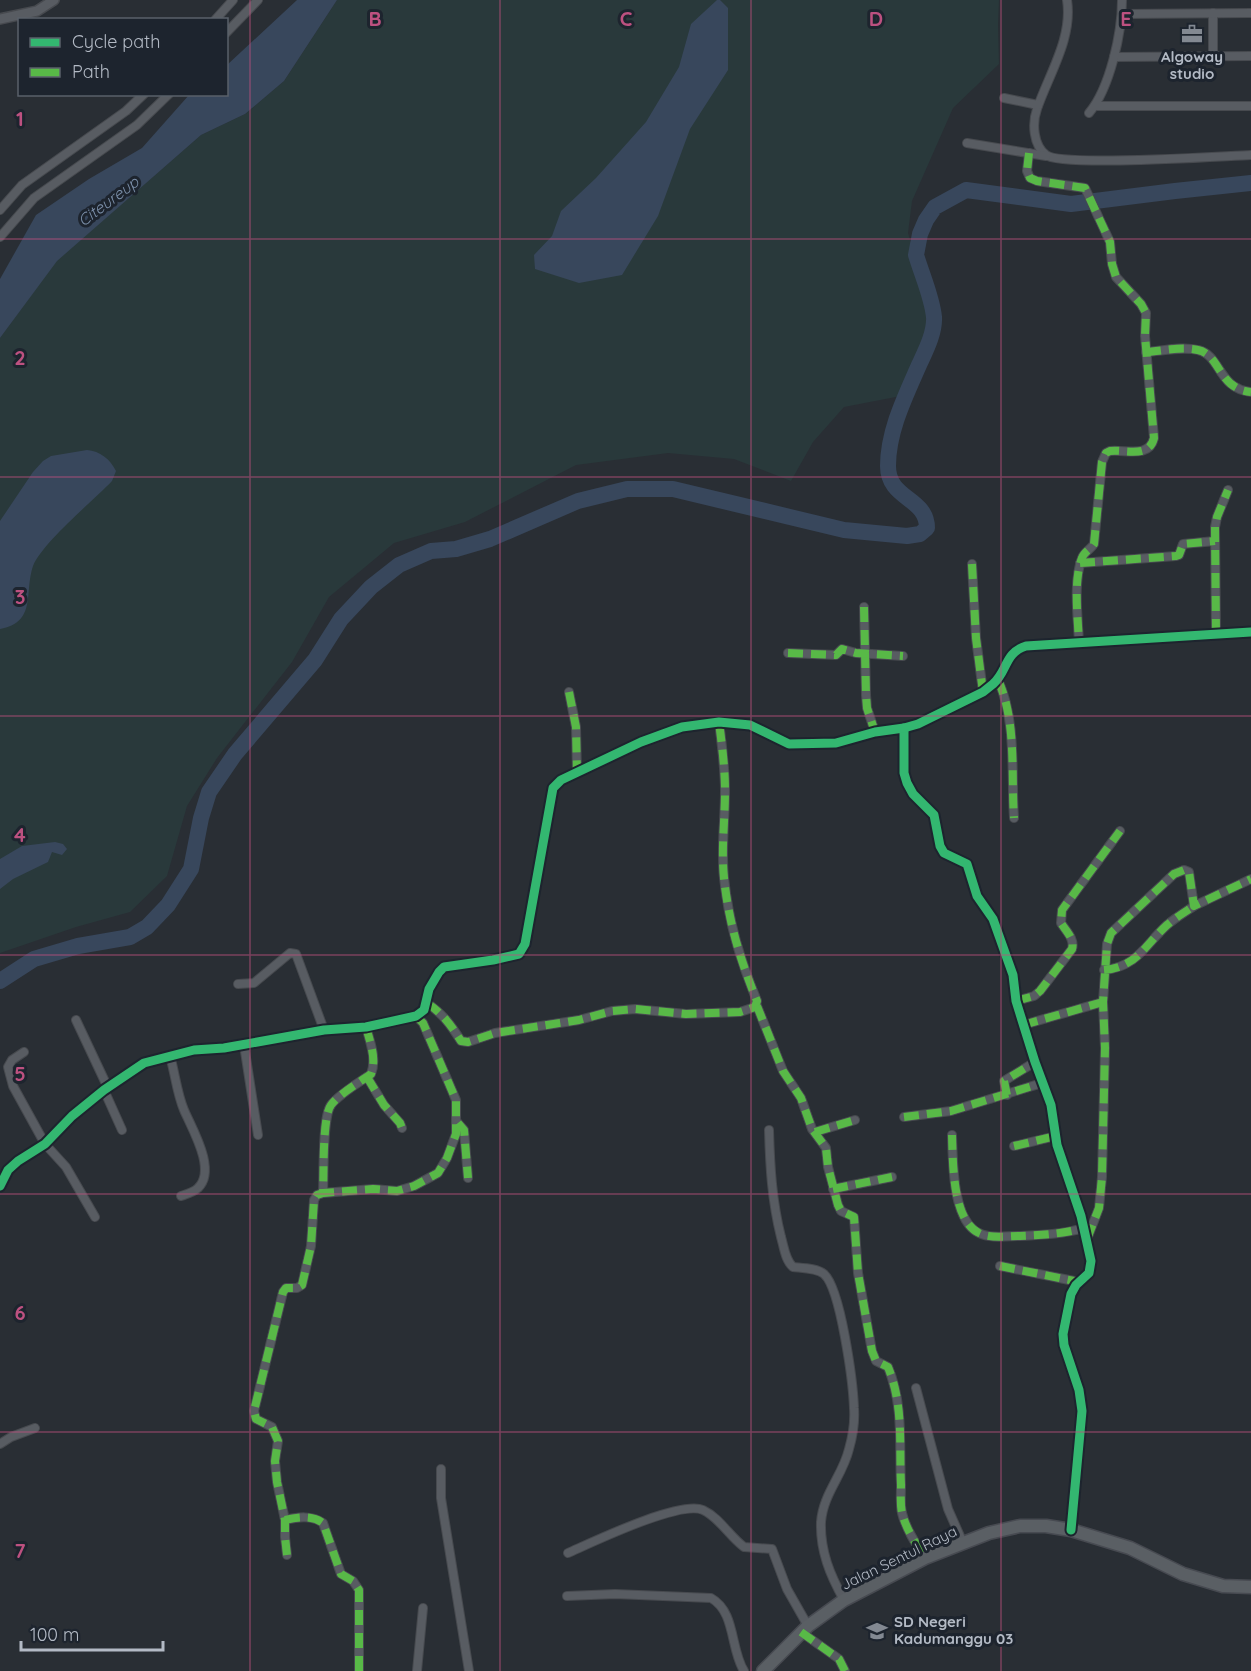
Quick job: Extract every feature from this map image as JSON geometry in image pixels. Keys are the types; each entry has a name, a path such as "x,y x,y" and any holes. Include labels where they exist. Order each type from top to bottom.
{"main road":[{"name":"Jalan Sentul Raya","path":"763,1671 805,1629 843,1600 925,1558 989,1533 1020,1526 1046,1526 1071,1530 1130,1548 1183,1574 1222,1586 1251,1587"}],"street":[{"path":"0,20 37,11 54,0"},
{"path":"217,18 233,0"},
{"path":"228,31 258,0"},
{"path":"1046,156 1035,133 1035,116 1066,34 1069,12 1067,0"},
{"path":"1089,113 1095,106 1114,57 1122,14 1122,0"},
{"path":"1213,13 1214,56"},
{"path":"1122,14 1251,13"},
{"path":"1114,57 1251,56"},
{"path":"0,210 22,185 126,111 143,96"},
{"path":"147,96 158,106"},
{"path":"0,237 34,198 137,125 167,96"},
{"path":"1004,98 1038,105"},
{"path":"1095,106 1251,106"},
{"path":"967,143 1066,160 1184,159 1251,155"},
{"path":"1029,153 1027,171 1030,178 1085,188 1110,242 1116,277 1141,304 1146,313 1146,352 1154,438 1152,445 1146,450 1116,450 1106,453 1102,462 1094,544 1083,555 1080,563 1077,607 1079,643"},
{"path":"1146,352 1198,350 1214,360 1221,375 1228,382 1243,392 1251,392"},
{"path":"1216,634 1217,517 1228,490"},
{"path":"1080,563 1178,556 1183,543 1215,541"},
{"path":"972,564 982,692"},
{"path":"864,607 866,702 875,732"},
{"path":"0,1186 13,1165 45,1144 72,1116 144,1063 194,1050 244,1045 324,1029 366,1027 416,1016 424,1010 429,989 444,967 511,956 523,950 538,879 553,788 561,780 577,772 670,730 719,722 758,727 782,742 797,745 836,743 875,732 918,724 982,692 998,680 1012,654 1019,649 1251,632"},
{"path":"788,653 835,655 841,649 866,654 903,656"},
{"path":"998,680 1007,705 1011,735 1014,818"},
{"path":"569,692 576,727 577,772"},
{"path":"719,722 724,757 722,846 724,878 735,944 757,1001 756,1006 783,1071 801,1098 815,1132 826,1148 833,1189 841,1211 854,1217 858,1273 872,1351 876,1361 888,1367 898,1395 901,1421 899,1454 901,1510 906,1525 925,1558"},
{"path":"904,728 904,773 907,783 913,794 934,815 940,846 944,853 964,861 969,867 976,896 997,929 1013,975 1016,1001 1053,1113 1061,1158 1087,1239 1091,1266 1088,1275 1079,1282 1071,1294 1063,1334 1064,1345 1079,1390 1082,1411 1071,1530"},
{"path":"1016,1001 1034,996 1040,991 1072,949 1072,939 1061,924 1062,910 1120,831"},
{"path":"1087,1239 1099,1208 1102,1177 1105,1048 1103,1002 1107,944 1111,933 1174,874 1184,870 1189,872 1194,906"},
{"path":"1104,970 1124,966 1149,946 1166,926 1194,906 1251,879"},
{"path":"238,984 254,983 290,953 296,954 324,1029"},
{"path":"1023,1025 1103,1002"},
{"path":"427,1003 452,1024 461,1041 468,1042 495,1033 579,1020 612,1011 635,1009 686,1014 740,1012 751,1010 756,1006"},
{"path":"287,1555 285,1520 277,1482 278,1441 272,1427 256,1419 254,1411 283,1292 288,1287 299,1288 303,1283 310,1246 314,1200 317,1195 323,1193 373,1189 397,1191 414,1186 438,1173 453,1146 457,1122 456,1100 423,1023 416,1016"},
{"path":"76,1020 122,1130"},
{"path":"323,1193 329,1108 336,1100 372,1074 373,1052 366,1027"},
{"path":"244,1045 258,1135"},
{"path":"24,1052 12,1060 8,1067 9,1075 45,1144 66,1167 95,1217"},
{"path":"170,1056 184,1109 200,1146 206,1173 197,1190 181,1196"},
{"path":"1007,1095 1004,1081 1035,1062"},
{"path":"367,1077 402,1128"},
{"path":"904,1117 951,1111 1042,1083"},
{"path":"815,1132 855,1120"},
{"path":"457,1122 464,1130 468,1178"},
{"path":"770,1130 770,1179 775,1215 787,1258 793,1267 818,1270 824,1274 830,1284 841,1321 851,1381 854,1426 849,1453 826,1500 821,1521 822,1547 826,1563 843,1600"},
{"path":"952,1136 955,1187 965,1221 978,1233 994,1237 1044,1235 1084,1228"},
{"path":"1014,1146 1056,1136"},
{"path":"833,1189 892,1177"},
{"path":"1000,1266 1079,1282"},
{"path":"916,1388 948,1509 963,1543"},
{"path":"0,1444 35,1428"},
{"path":"441,1469 441,1498 469,1671"},
{"path":"568,1553 631,1526 683,1508 703,1510 714,1517 744,1547 772,1549 805,1629 839,1659 845,1671"},
{"path":"285,1520 308,1517 318,1519 323,1523 341,1574 357,1585 359,1671"},
{"path":"567,1596 615,1594 711,1598 718,1602 727,1617 744,1671"},
{"path":"417,1671 423,1608"}],"shaded area":[{"path":"337,0 999,0 999,64 953,108 912,201 908,233 934,319 927,346 906,395 844,407 813,442 791,481 734,459 668,453 576,465 465,522 394,543 329,597 292,662 217,758 187,806 167,876 130,912 76,927 0,953 0,338 56,261 201,135 245,114 284,81"}],"water":[{"name":"Citeureup","path":"297,0 337,0 284,81 245,114 201,135 57,261 0,338 0,279 36,215 89,179 142,148 188,96 228,96 228,64"},
{"path":"717,0 728,8 728,70 690,129 658,216 622,275 579,283 535,269 534,255 552,236 561,211 596,178 646,122 679,67 691,24"},
{"path":"87,450 104,456 111,463 116,471 112,481 46,546 33,566 24,613 20,620 0,629 0,521 43,461 51,456"},
{"path":"55,842 63,844 67,849 62,855 52,852 48,862 13,879 0,889 0,859 22,846"}],"waterway":[{"path":"0,981 34,959 78,946 130,937 147,927 168,905 191,869 201,818 209,792 235,754 315,660 341,619 371,587 399,565 431,551 456,549 490,539 578,501 627,489 673,489 844,530 907,536 920,534 927,528 925,518 921,510 894,486 888,466 891,440 898,414 933,329 934,317 931,302 916,255 920,234 935,207 966,190 1071,204 1251,183"}],"marked path":[{"path":"1029,153 1027,171 1030,178 1085,188 1110,242 1116,277 1141,304 1146,313 1145,336 1154,438 1147,449 1136,452 1110,451 1106,453 1102,462 1094,544 1083,556 1079,567 1077,600 1079,643"},
{"path":"1146,352 1192,349 1206,353 1232,385 1240,390 1251,392"},
{"path":"1216,634 1215,527 1228,490"},
{"path":"1080,563 1176,556 1179,555 1183,544 1215,541"},
{"path":"972,564 976,638 983,692"},
{"path":"864,607 867,708 875,732"},
{"path":"788,653 836,655 842,649 856,653 903,656"},
{"path":"998,680 1011,730 1014,818"},
{"path":"569,692 576,727 577,772"},
{"path":"427,1003 438,1011 461,1041 468,1042 495,1033 579,1020 612,1011 635,1009 686,1014 740,1012 755,1007 757,1001 736,941 724,878 725,782 719,722"},
{"path":"1016,1001 1034,996 1040,991 1072,949 1071,938 1061,923 1062,910 1120,831"},
{"path":"1087,1239 1099,1208 1102,1177 1105,1048 1103,1002 1107,944 1111,933 1174,874 1184,870 1189,872 1194,906 1251,879"},
{"path":"1104,970 1125,965 1133,960 1167,925 1194,906"},
{"path":"1023,1025 1103,1002"},
{"path":"757,1006 783,1071 801,1098 812,1129 826,1148 828,1167 838,1205 841,1211 854,1217 858,1273 872,1351 876,1361 888,1367 899,1411 902,1513 909,1531 925,1558"},
{"path":"366,1027 372,1050 373,1068 371,1074 344,1092 331,1105 328,1112 323,1193 373,1189 397,1191 414,1186 438,1173 447,1158 456,1134 456,1100 423,1023 416,1016"},
{"path":"1007,1095 1004,1081 1035,1062"},
{"path":"367,1077 384,1105 402,1128"},
{"path":"904,1117 951,1111 1042,1083"},
{"path":"815,1132 855,1120"},
{"path":"458,1123 464,1130 468,1178"},
{"path":"952,1135 954,1174 959,1203 970,1226 979,1233 994,1237 1028,1236 1084,1228"},
{"path":"1014,1146 1056,1136"},
{"path":"833,1189 892,1177"},
{"path":"287,1555 285,1520 275,1461 278,1441 272,1427 256,1419 254,1411 283,1292 286,1288 297,1288 302,1285 311,1246 314,1200 317,1195 323,1193"},
{"path":"1000,1266 1079,1282"},
{"path":"285,1520 310,1518 323,1523 341,1574 353,1581 359,1590 359,1671"},
{"path":"801,1632 839,1659 845,1671"}],"cycle path":[{"path":"0,1186 8,1170 18,1161 45,1144 72,1116 104,1090 144,1063 194,1050 224,1048 324,1030 366,1027 416,1016 424,1010 429,989 444,967 519,954 525,944 553,788 561,780 641,742 682,727 719,722 750,725 789,744 836,743 875,732 918,724 983,692 998,679 1014,653 1026,646 1251,632"},
{"path":"904,728 904,773 907,783 913,794 934,815 940,846 944,853 967,864 977,896 993,919 1013,975 1016,1001 1051,1105 1057,1145 1081,1216 1091,1261 1089,1273 1076,1285 1071,1294 1063,1334 1064,1345 1079,1390 1082,1411 1071,1530"}],"place":[{"name":"Algoway studio","path":"1192,34"},
{"name":"SD Negeri Kadumanggu 03","path":"877,1631"}]}
